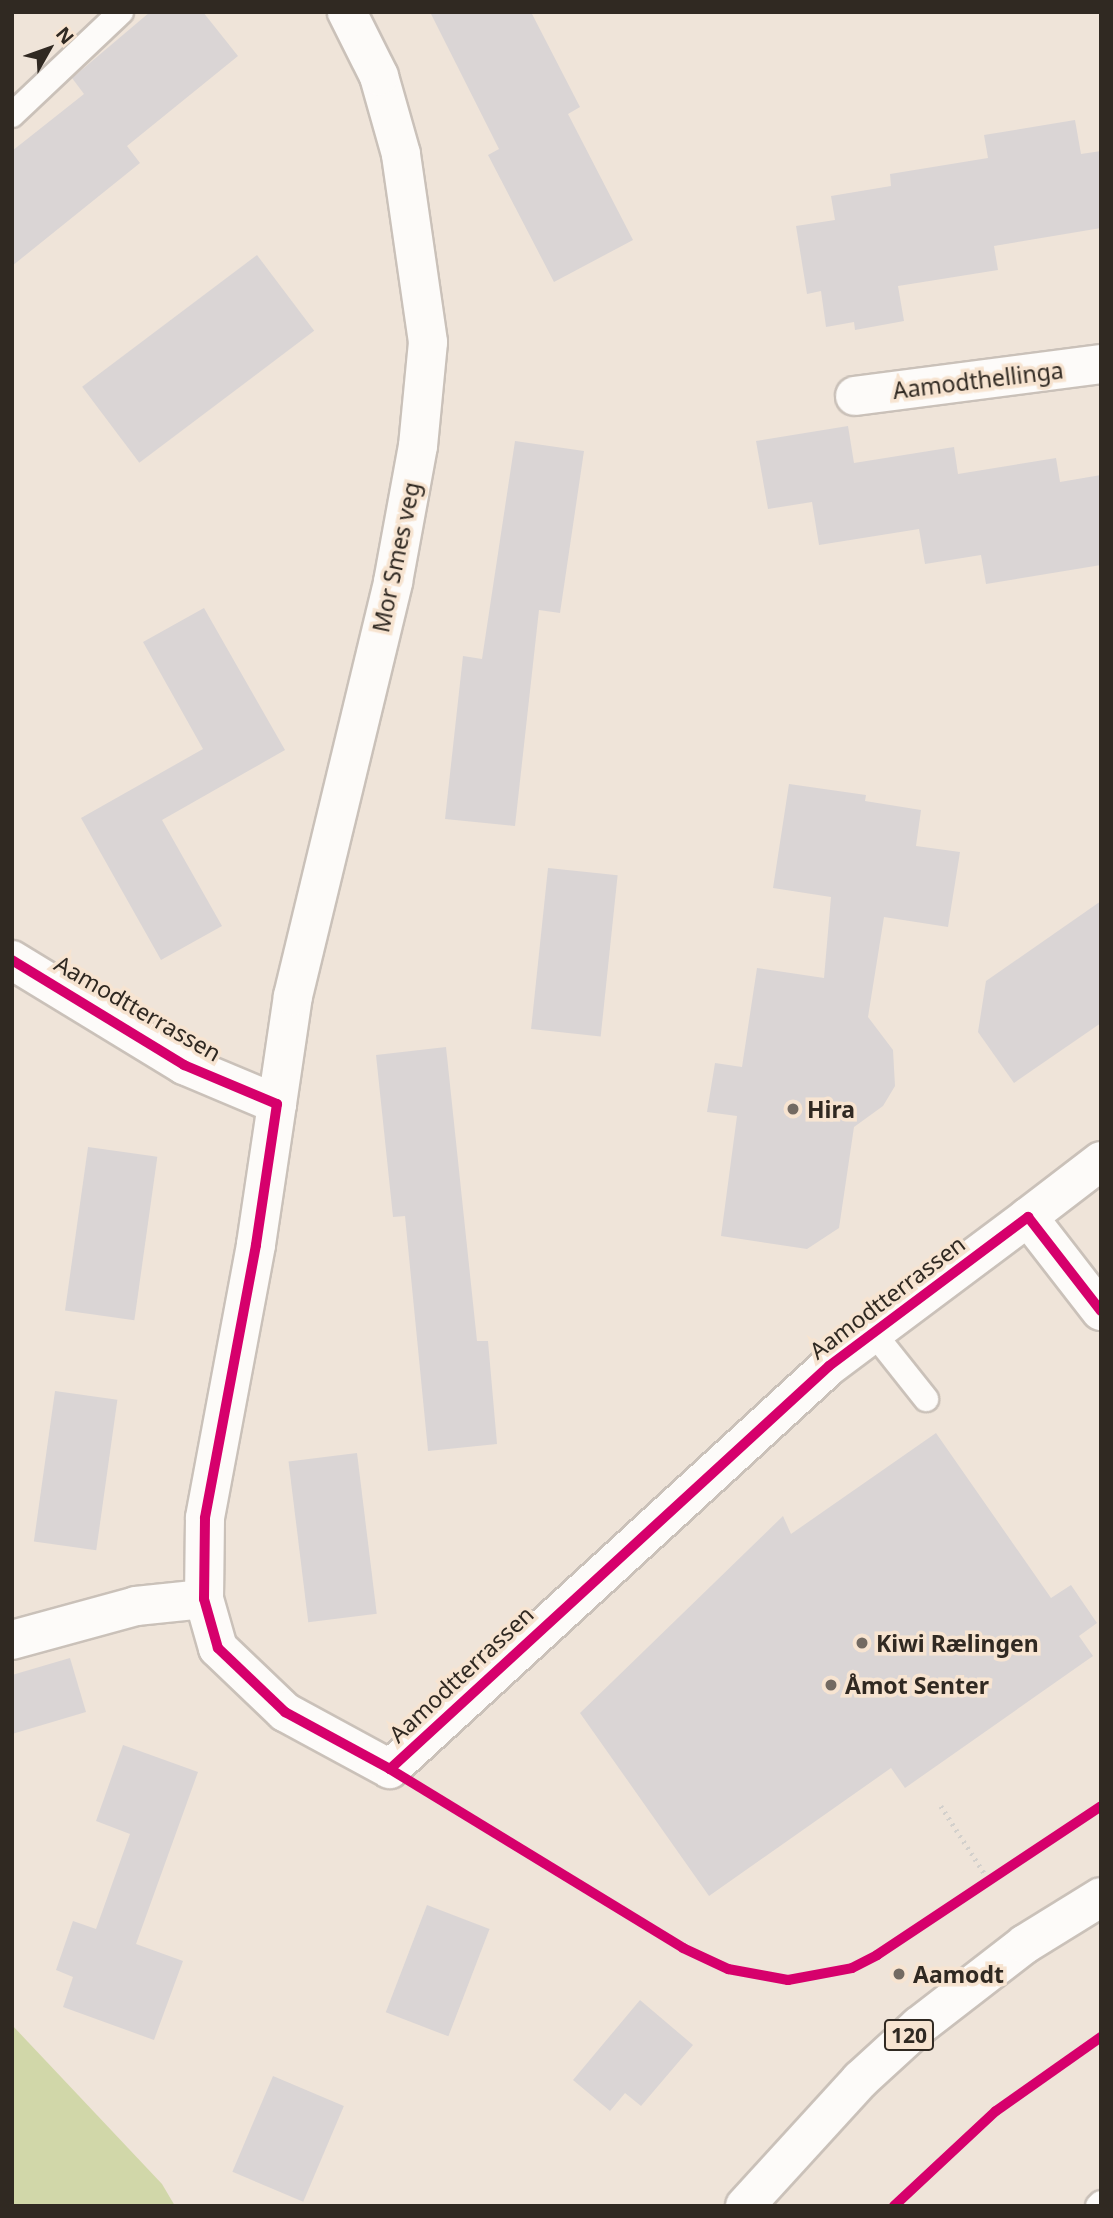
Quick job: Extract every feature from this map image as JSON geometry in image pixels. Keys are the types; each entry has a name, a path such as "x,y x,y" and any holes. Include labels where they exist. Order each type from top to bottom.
{"street":[{"name":"Mor Smes veg","path":"277,1104 293,996 393,582 418,446 428,342 401,154 379,76 347,12"},
{"name":"Aamodthellinga","path":"855,396 1101,364"},
{"name":"Aamodtterrassen","path":"12,960 184,1066 277,1104 256,1245 205,1518 204,1599 218,1648 285,1712 390,1769 872,1331 1028,1217"},
{"path":"1101,1161 1028,1217 1101,1311"},
{"path":"12,1640 136,1606 204,1599"},
{"name":"120","path":"746,2206 860,2081 919,2026 1026,1944 1101,1898"}],"lane":[{"path":"12,115 121,12"},
{"path":"872,1331 926,1399"}],"path":[{"path":"941,1806 992,1876 977,1886"}],"green space":[{"path":"12,2025 162,2184 175,2206 12,2206"}],"building":[{"path":"150,12 203,12 238,56 127,146 140,163 12,266 12,151 84,94 72,78"},
{"path":"430,12 531,12 580,107 568,114 633,240 554,282 488,155 499,149"},
{"path":"1075,120 1081,154 1101,151 1101,228 994,246 998,270 898,286 904,321 855,330 854,322 826,327 821,291 807,294 796,226 835,220 831,196 891,186 890,174 988,158 984,135"},
{"path":"257,255 314,331 139,463 82,387"},
{"path":"848,426 854,463 954,447 958,474 1056,458 1060,482 1101,475 1101,565 986,584 981,555 925,564 919,529 819,545 812,502 768,509 756,441"},
{"path":"515,441 584,451 560,613 539,610 515,826 445,819 463,656 482,659"},
{"path":"204,608 285,750 162,820 222,926 161,960 81,818 203,749 143,642"},
{"name":"Hira","path":"789,784 866,795 865,801 921,810 916,846 960,852 948,927 884,917 868,1017 893,1050 895,1086 883,1106 854,1127 839,1228 807,1249 721,1236 737,1116 707,1112 715,1063 742,1067 757,968 824,978 831,897 773,888"},
{"path":"548,868 618,875 601,1036 531,1029"},
{"path":"1101,901 1101,1023 1014,1083 978,1032 986,981"},
{"path":"446,1047 477,1341 488,1341 497,1444 428,1451 405,1216 393,1217 376,1055"},
{"path":"88,1147 157,1157 134,1320 65,1310"},
{"path":"55,1391 117,1400 96,1550 34,1542"},
{"name":"Åmot Senter","path":"936,1433 1051,1598 1071,1585 1097,1623 1079,1636 1093,1656 905,1788 891,1768 709,1896 580,1713 783,1516 791,1534"},
{"path":"357,1453 377,1614 308,1622 289,1461"},
{"path":"70,1658 86,1712 12,1734 12,1675"},
{"path":"123,1745 198,1772 136,1944 183,1961 154,2040 63,2007 73,1977 56,1970 73,1921 96,1929 130,1834 96,1821"},
{"path":"427,1905 490,1929 448,2036 386,2012"},
{"path":"640,2000 693,2045 641,2106 625,2093 610,2111 573,2080"},
{"path":"273,2076 344,2106 303,2202 232,2172"}],"cycle path":[{"path":"12,960 184,1065 277,1104 256,1245 205,1518 204,1599 218,1648 285,1712 390,1769 829,1366 1028,1217 1101,1311"},
{"path":"390,1769 683,1948 728,1969 788,1980 852,1968 877,1955 1101,1806"},
{"path":"894,2206 996,2111 1101,2037"}],"place":[{"name":"Hira","path":"793,1109"},
{"name":"Kiwi Rælingen","path":"862,1643"},
{"name":"Åmot Senter","path":"831,1685"},
{"name":"Aamodt","path":"899,1974"}]}
